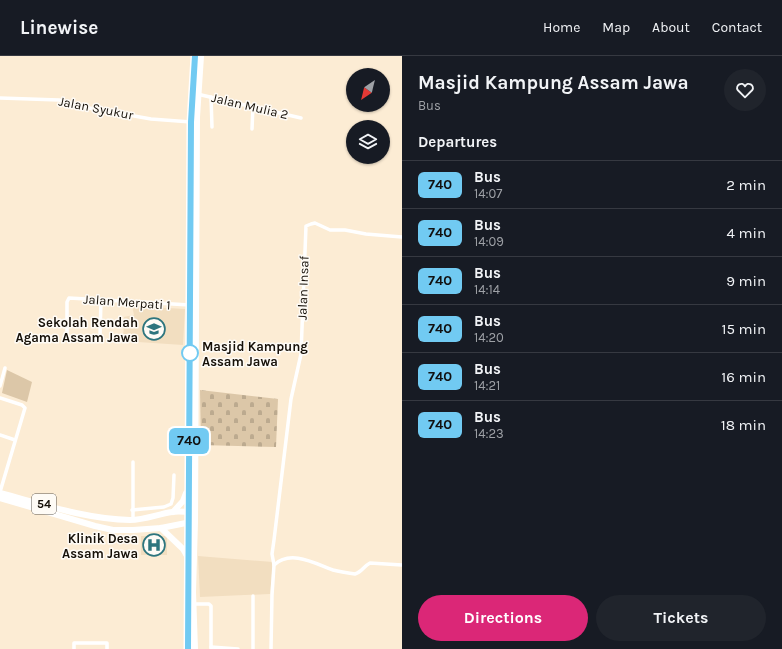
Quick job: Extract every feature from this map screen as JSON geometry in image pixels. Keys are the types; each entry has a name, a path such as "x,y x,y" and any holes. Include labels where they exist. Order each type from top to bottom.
{"highway":[{"path":"188,649 188,557 192,511 194,56"},
{"path":"192,511 189,484 191,122 201,56"},
{"path":"173,512 183,501 189,484"},
{"name":"54","path":"0,492 100,518 133,520 173,512 192,511"},
{"name":"54","path":"0,498 105,528 123,530 161,528 190,524"},
{"path":"190,524 195,649"},
{"path":"161,528 184,549 188,557"}],"street":[{"name":"Jalan Mulia 2","path":"195,93 301,118"},
{"path":"211,97 212,127"},
{"name":"Jalan Syukur","path":"0,98 59,100 78,106 151,119 191,122"},
{"path":"252,129 253,106"},
{"name":"Jalan Insaf","path":"274,565 272,548 285,444 291,399 301,354 306,226 314,223 330,230 345,230 366,234 402,237"},
{"name":"Jalan Merpati 1","path":"67,335 67,302 68,299 71,298 190,305"},
{"path":"100,335 101,300"},
{"path":"0,386 5,368"},
{"path":"0,398 22,405 24,410 0,492"},
{"path":"0,435 16,440"},
{"path":"133,462 133,520"},
{"path":"0,471 6,472"},
{"path":"132,510 164,507 171,504 173,498 174,475"},
{"path":"271,649 274,565 280,561 299,558 334,570 355,574 370,563 402,565"},
{"path":"253,596 253,649"},
{"path":"194,604 209,604 211,606 211,648 238,649"},
{"path":"74,649 74,643 107,643 107,649"}],"shaded area":[{"name":"Sekolah Rendah Agama Assam Jawa","path":"132,306 185,309 183,345 123,341 124,317 134,315"},
{"name":"Klinik Desa Assam Jawa","path":"141,536 167,536 167,555 141,555"},
{"path":"198,556 273,562 270,594 200,597"}],"green space":[{"path":"7,370 32,382 27,402 2,393"},
{"path":"200,390 278,399 276,447 201,445"}],"bus line":[{"name":"740","path":"188,649 187,592 191,122 195,56"}],"place":[{"name":"Sekolah Rendah Agama Assam Jawa","path":"154,329"},
{"name":"Masjid Kampung Assam Jawa","path":"190,353"},
{"name":"Klinik Desa Assam Jawa","path":"154,545"}]}
